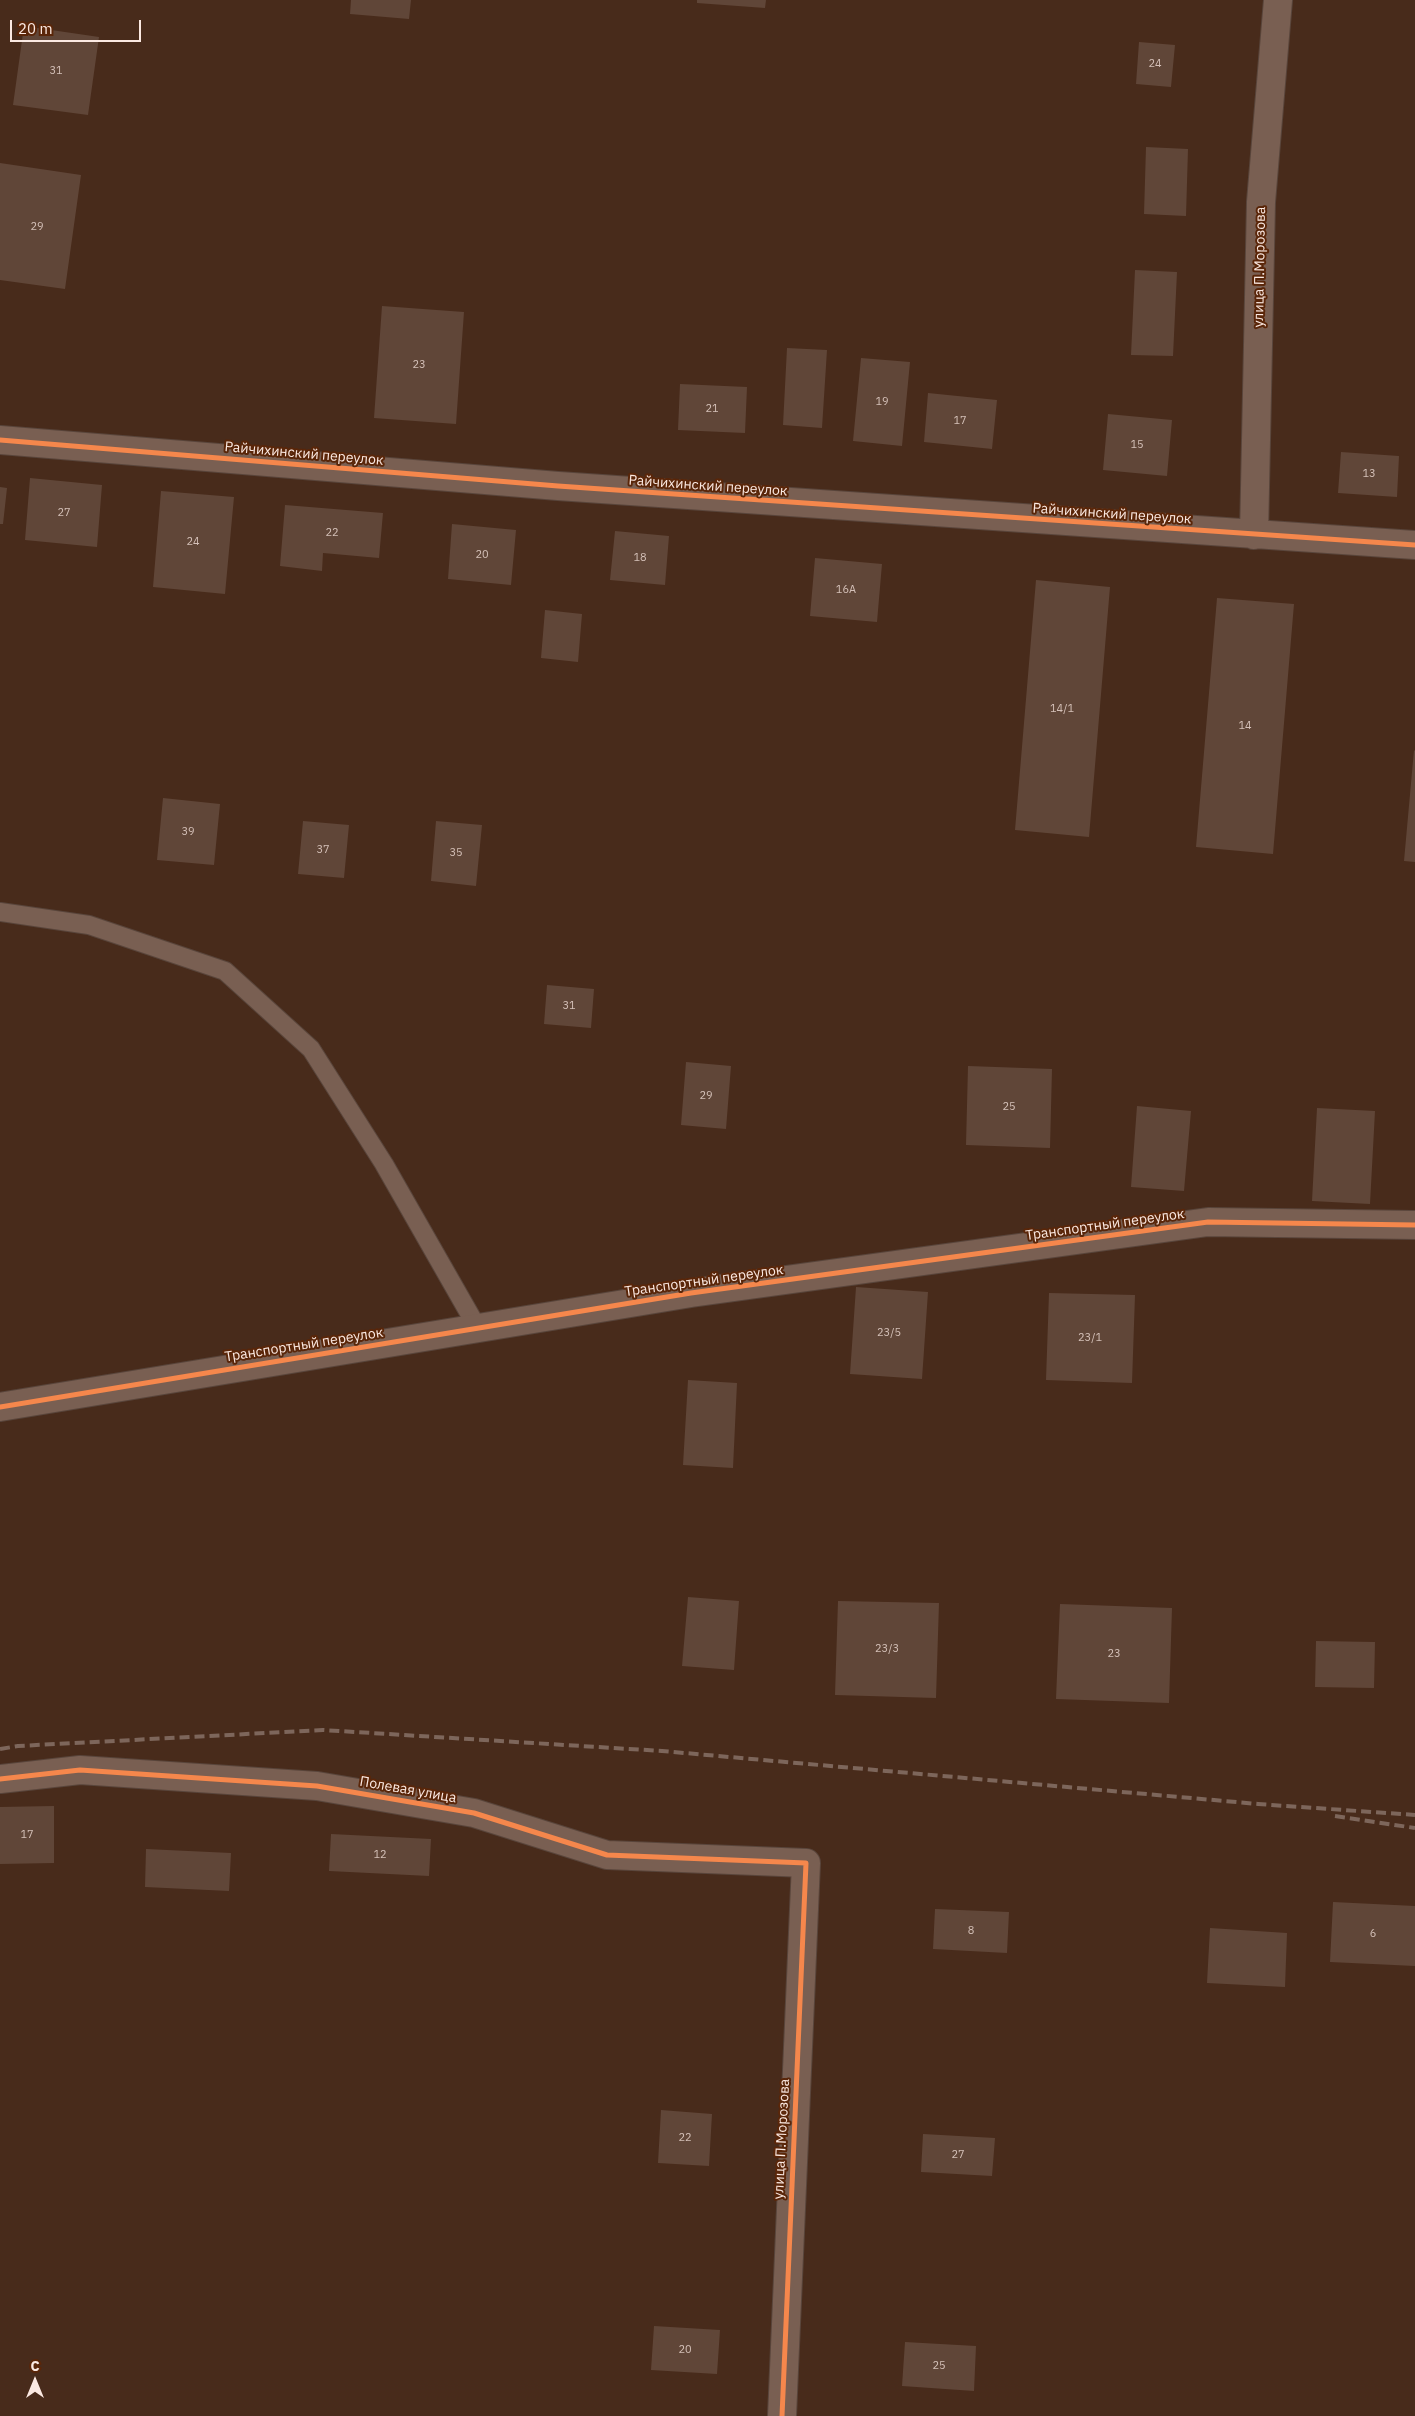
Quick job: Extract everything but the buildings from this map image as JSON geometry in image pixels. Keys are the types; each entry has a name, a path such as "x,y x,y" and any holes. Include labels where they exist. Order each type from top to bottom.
{"street":[{"name":"улица П.Морозова","path":"1254,535 1261,202 1278,0"},
{"name":"Райчихинский переулок","path":"0,440 558,486 1254,535 1415,544"},
{"name":"Транспортный переулок","path":"0,1407 691,1293 1208,1222 1415,1225"},
{"name":"Полевая улица","path":"0,1779 80,1770 317,1786 474,1813 607,1855 806,1863"},
{"name":"улица П.Морозова","path":"782,2416 806,1863"}],"lane":[{"path":"0,912 89,925 225,971 311,1049 384,1164 477,1327"}],"railway":[{"path":"0,1749 18,1746 323,1730 662,1751 1258,1804 1415,1815"},
{"path":"1335,1816 1415,1828"}],"cycle path":[{"path":"0,440 558,486 1415,545"},
{"path":"0,1407 691,1293 1208,1222 1415,1225"},
{"path":"0,1779 80,1770 317,1786 474,1813 607,1855 806,1863 782,2416"}]}
